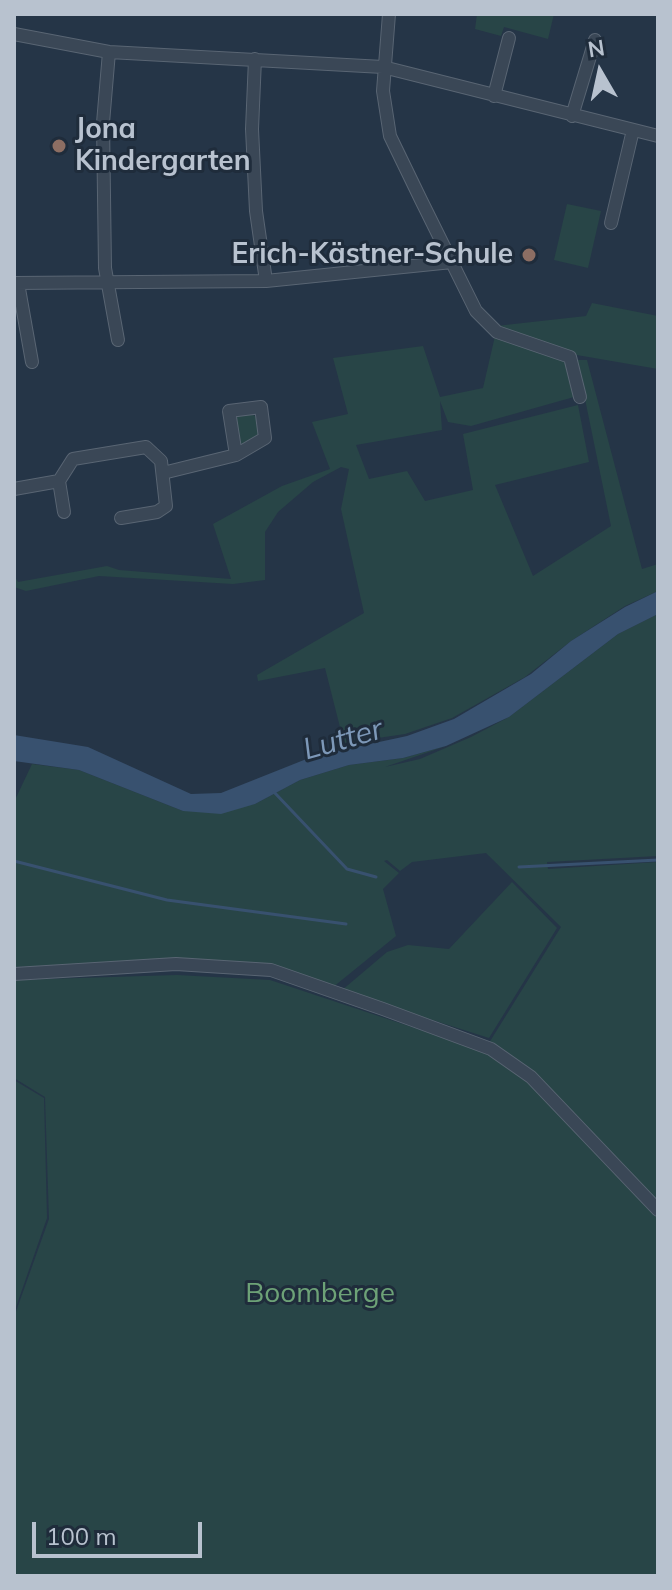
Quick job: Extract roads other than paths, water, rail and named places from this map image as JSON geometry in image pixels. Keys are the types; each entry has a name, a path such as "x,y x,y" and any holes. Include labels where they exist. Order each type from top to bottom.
{"street":[{"path":"389,14 383,67 390,136 476,311 497,332 570,357 580,397"},
{"path":"14,34 109,52 383,67 658,136"},
{"path":"494,96 509,38"},
{"path":"572,116 595,40"},
{"path":"109,52 103,123 107,282 118,340"},
{"path":"255,59 254,156 266,281"},
{"path":"611,223 633,130"},
{"path":"32,362 16,283 266,281 452,262"},
{"path":"64,512 59,481 73,459 146,447 161,461 167,498 163,510 121,518"},
{"path":"163,473 236,455"},
{"path":"14,489 59,481"},
{"path":"14,974 176,964 271,970 383,1009 491,1049 531,1077 658,1210"}],"water":[{"path":"658,591 658,614 618,634 509,717 446,746 403,758 349,765 300,780 255,804 221,814 183,811 79,770 14,761 14,735 88,747 191,794 221,793 314,756 407,736 454,719 531,674 571,641 625,607"}],"waterway":[{"path":"274,792 347,869 376,877"},
{"path":"519,867 658,860"},
{"path":"14,861 167,900 346,924"}],"place":[{"name":"Jona Kindergarten","path":"59,146"},
{"name":"Erich-Kästner-Schule","path":"529,255"}],"water label":[{"name":"Lutter","path":"343,740"}],"park label":[{"name":"Boomberge","path":"320,1294"}]}
